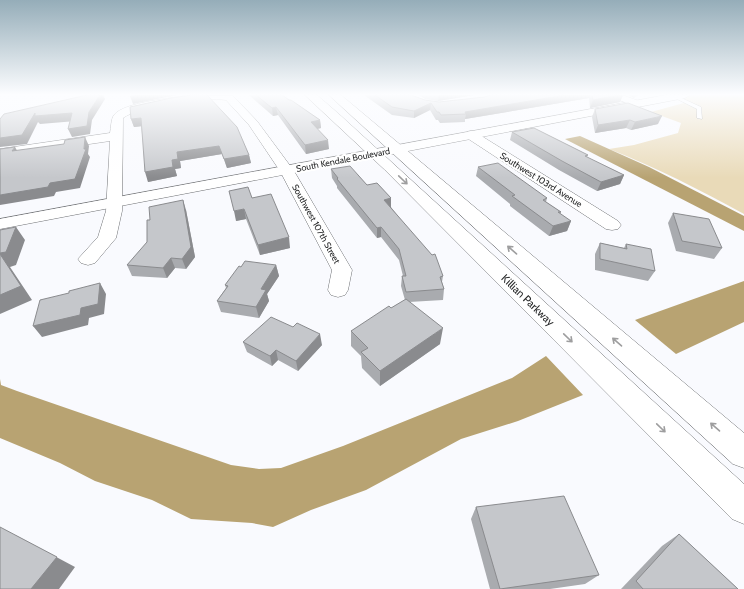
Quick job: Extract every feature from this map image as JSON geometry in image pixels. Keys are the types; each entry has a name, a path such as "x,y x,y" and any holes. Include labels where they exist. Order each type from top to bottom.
{"main road":[{"name":"Killian Parkway","path":"345,122 385,151 744,453"},
{"name":"Killian Parkway","path":"359,122 385,151 744,507"},
{"name":"South Kendale Boulevard","path":"0,224 538,122"}],"street":[{"path":"88,259 107,238 116,203 117,122"},
{"name":"Southwest 107th Street","path":"252,122 287,171 342,270 338,290"},
{"name":"Southwest 103rd Avenue","path":"471,135 612,225"},
{"path":"0,153 116,136"}],"shaded area":[{"path":"680,122 744,122 744,214 678,179 609,149 634,145 678,133 681,123"},
{"path":"580,136 649,167 744,216 744,231 565,139"},
{"path":"744,281 744,322 676,354 635,320"},
{"path":"546,356 583,395 518,421 461,439 366,490 311,510 273,527 252,523 191,519 152,500 95,481 60,463 0,438 0,379 1,385 17,391 231,465 259,469 281,468 343,446 512,378"}],"building":[{"path":"0,122 29,122 22,135 0,138"},
{"path":"70,122 88,122 87,126 68,129"},
{"path":"141,122 233,122 237,127 249,155 224,159 219,146 177,152 178,159 172,160 173,167 145,172"},
{"path":"288,122 311,122 328,140 305,145"},
{"path":"598,122 614,122 598,125"},
{"path":"534,128 588,155 585,156 624,175 601,182 512,132"},
{"path":"85,137 84,149 86,149 75,179 50,183 48,187 0,195 0,149 15,147 12,151 64,144 65,140"},
{"path":"498,163 547,198 543,200 571,221 553,226 512,196 515,195 478,167"},
{"path":"350,166 367,185 377,183 391,198 384,200 432,255 435,254 443,276 440,277 444,289 406,292 402,276 406,276 399,249 381,227 377,228 337,179 338,178 331,169"},
{"path":"248,187 252,198 271,194 289,237 258,245 244,209 234,211 229,191"},
{"path":"183,200 191,247 182,259 171,258 163,268 127,265 147,242 147,220 150,220 149,207"},
{"path":"673,213 709,219 722,248 682,241"},
{"path":"16,227 6,252 0,253 0,230"},
{"path":"600,243 627,249 626,244 651,249 655,271 600,259"},
{"path":"0,254 21,286 0,295"},
{"path":"245,261 276,265 261,289 266,290 256,307 217,301 228,286 225,285 239,266 241,267"},
{"path":"100,283 98,304 81,308 80,315 33,326 40,300"},
{"path":"406,299 443,328 380,371 361,352 368,348 351,331 389,306 391,308"},
{"path":"271,317 293,327 297,323 320,334 296,361 276,350 270,356 243,342"},
{"path":"564,496 599,575 500,589 476,507"},
{"path":"0,527 57,557 31,589 0,589"},
{"path":"679,534 738,589 643,589 636,581"}]}
